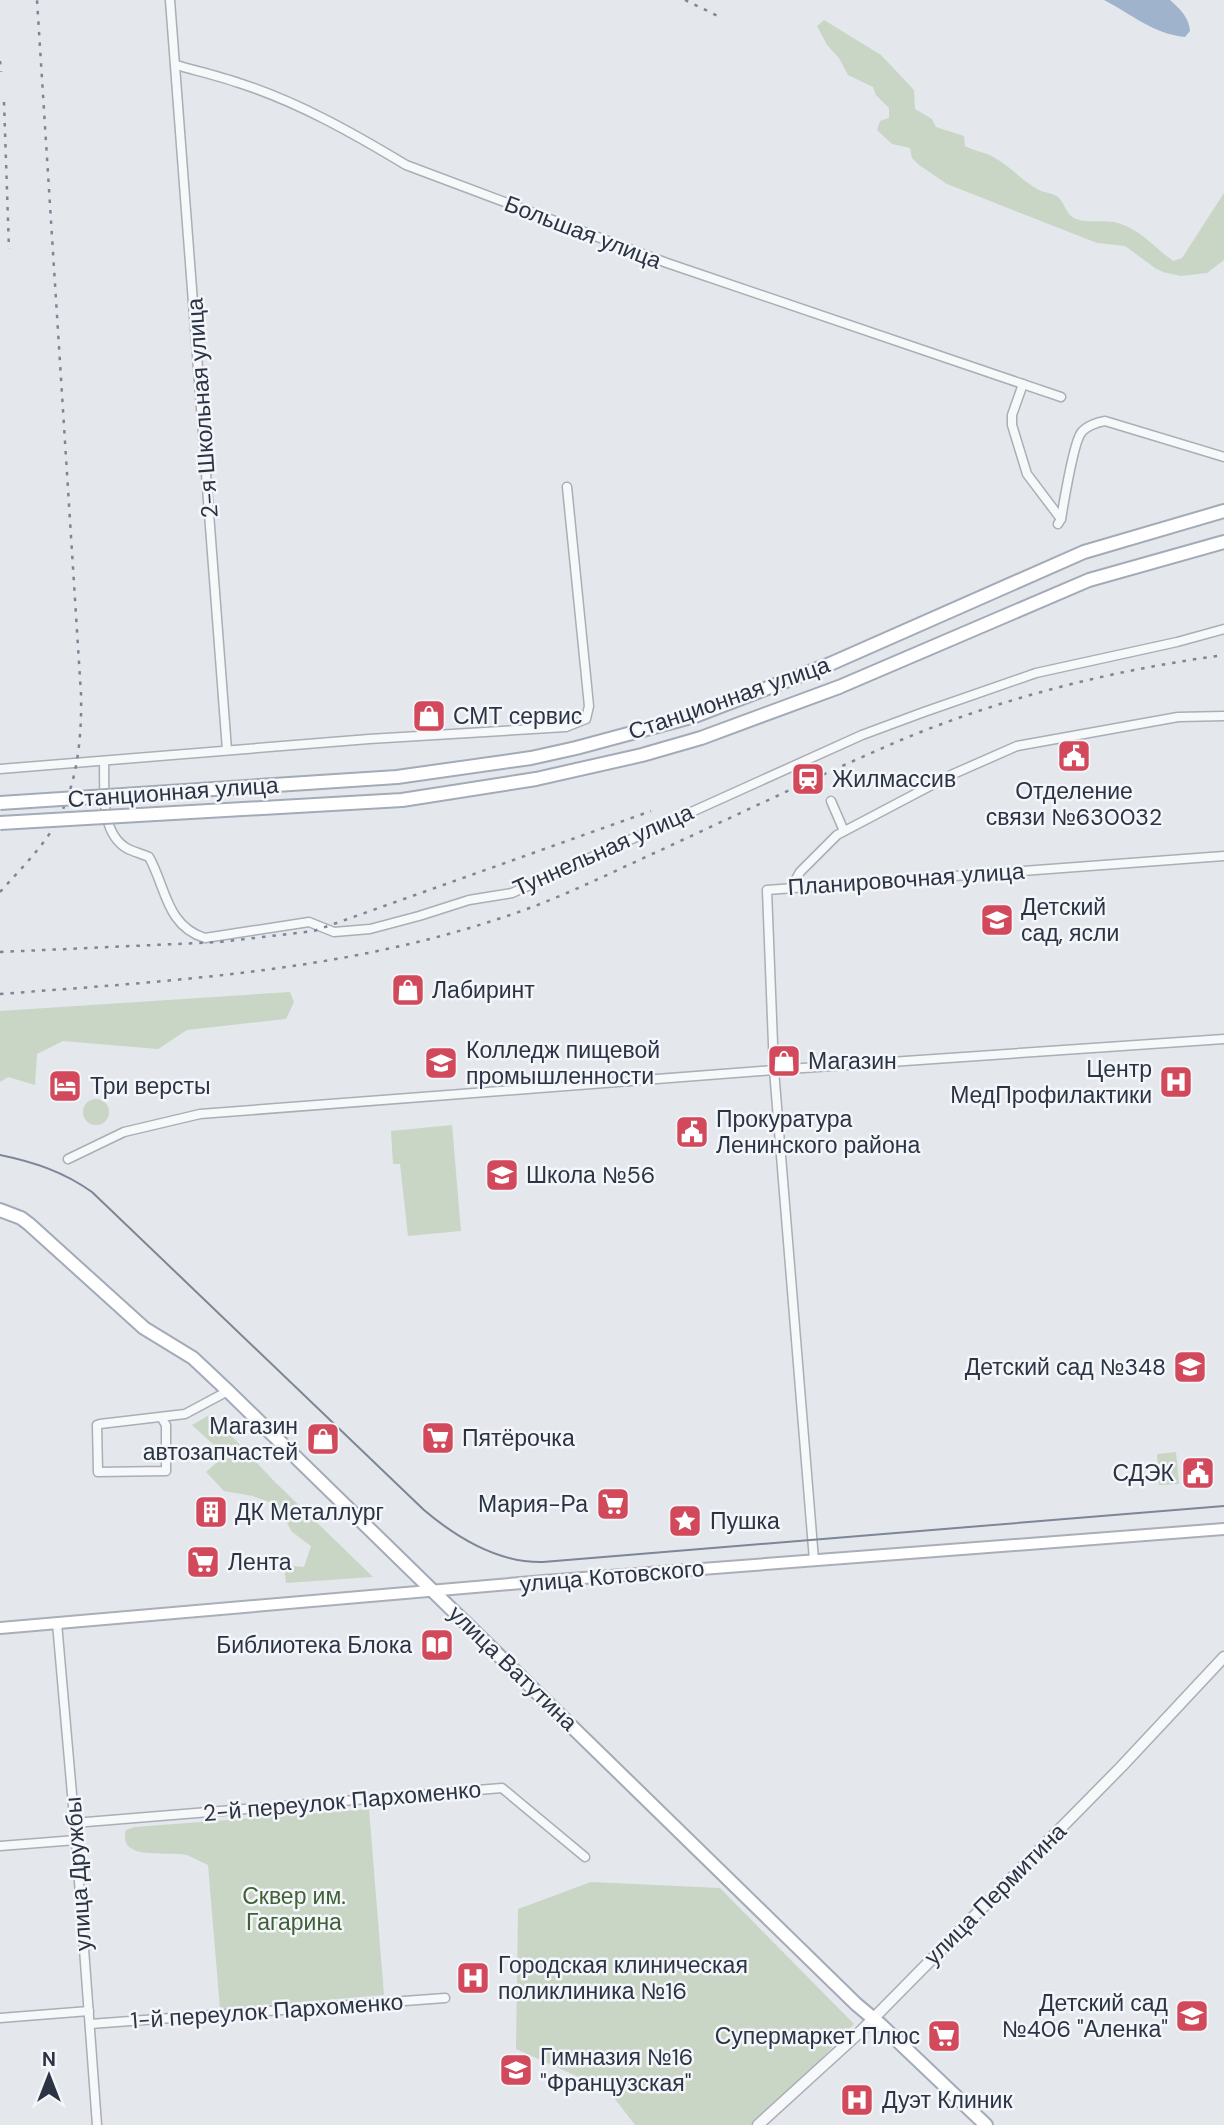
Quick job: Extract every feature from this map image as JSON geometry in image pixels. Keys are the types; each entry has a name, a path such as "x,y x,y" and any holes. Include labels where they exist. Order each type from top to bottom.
{"main road":[{"name":"Станционная улица","path":"0,803 397,777 531,758 576,748 695,716 830,664 1084,552 1224,511"},
{"name":"Станционная улица","path":"0,824 402,800 536,779 642,755 701,738 839,687 1089,580 1224,542"},
{"name":"улица Ватутина","path":"0,1210 29,1224 144,1328 193,1358 846,1994 986,2125"},
{"name":"улица Котовского","path":"0,1628 814,1560 1224,1529"}],"street":[{"path":"170,0 176,65"},
{"name":"Большая улица","path":"176,65 240,83 306,110 406,165 667,263 1062,397"},
{"name":"2-я Школьная улица","path":"176,65 227,750"},
{"path":"1023,384 1012,415 1012,425 1027,474 1059,522 1072,460 1081,433 1097,423 1105,421 1224,457"},
{"name":"Станционная улица","path":"0,769 356,740 566,727 586,719 589,706 567,487"},
{"name":"Туннельная улица","path":"104,761 106,813 112,835 126,848 149,857 164,898 180,922 194,934 205,937 309,922 334,932 370,929 469,900 512,893 862,735 924,712 1036,673 1224,629"},
{"path":"791,888 800,872 837,835 951,775 1017,746 1178,716 1224,716"},
{"path":"831,802 844,831"},
{"name":"Планировочная улица","path":"814,1560 774,1070 767,890 1224,856"},
{"path":"68,1159 124,1132 200,1114 1224,1039"},
{"path":"161,1417 166,1425 166,1471 98,1472 97,1426 161,1417 185,1414 228,1391"},
{"name":"улица Дружбы","path":"57,1623 97,2125"},
{"name":"улица Пермитина","path":"758,2125 860,2032 1122,1766 1224,1657"},
{"name":"2-й переулок Пархоменко","path":"74,1823 502,1788 585,1857"},
{"path":"0,1846 76,1840"},
{"name":"1-й переулок Пархоменко","path":"90,2024 445,1998"},
{"path":"0,2018 89,2011"}],"green space":[{"path":"824,20 881,55 914,90 915,109 932,119 936,127 964,136 965,146 991,156 1041,191 1057,196 1076,219 1109,221 1123,225 1138,233 1173,261 1182,258 1224,193 1224,260 1207,273 1181,276 1163,272 1125,246 1097,243 947,184 919,165 912,158 910,148 892,144 877,130 880,121 889,118 889,108 876,95 873,87 848,75 817,26"},
{"path":"290,992 294,1002 286,1019 187,1030 158,1049 63,1041 37,1054 35,1085 8,1077 0,1082 0,1011"},
{"path":"96,1099 105,1103 109,1112 105,1121 96,1125 87,1121 83,1112 87,1103"},
{"path":"452,1125 461,1231 408,1236 400,1164 393,1164 391,1131"},
{"path":"211,1414 273,1480 373,1577 286,1583 284,1565 304,1567 311,1546 292,1532 277,1505 253,1496 224,1491 206,1472 225,1455 192,1425"},
{"path":"1176,1452 1179,1484 1159,1485 1157,1454"},
{"name":"Сквер им. Гагарина","path":"369,1809 384,1995 220,2009 208,1865 187,1855 137,1851 129,1847 125,1840 126,1830 135,1827"},
{"path":"591,1882 720,1888 854,2024 759,2125 635,2125 608,2090 516,2049 518,1909"}],"water":[{"path":"1104,0 1170,0 1186,17 1190,31 1185,37 1163,32"}],"tram line":[{"path":"0,1155 48,1169 92,1192 424,1510 479,1547 510,1558 543,1562 1224,1506"}],"railway":[{"path":"0,892 40,847 60,815 72,782 80,729 81,694 37,0"},
{"path":"685,0 722,18"},
{"path":"0,61 1,72"},
{"path":"4,102 9,249"},
{"path":"0,994 254,971 379,951 440,936 522,911 562,895 901,740 979,711 1101,677 1224,655"},
{"path":"0,952 220,942 314,931 651,811"}],"place":[{"name":"СМТ сервис","path":"429,716"},
{"name":"Отделение связи №630032","path":"1074,756"},
{"name":"Жилмассив","path":"808,779"},
{"name":"Детский сад, ясли","path":"997,920"},
{"name":"Лабиринт","path":"408,990"},
{"name":"Магазин","path":"784,1061"},
{"name":"Колледж пищевой промышленности","path":"441,1063"},
{"name":"Центр МедПрофилактики","path":"1176,1082"},
{"name":"Три версты","path":"65,1086"},
{"name":"Прокуратура Ленинского района","path":"692,1132"},
{"name":"Школа №56","path":"502,1175"},
{"name":"Детский сад №348","path":"1190,1367"},
{"name":"Пятёрочка","path":"438,1438"},
{"name":"Магазин автозапчастей","path":"323,1439"},
{"name":"СДЭК","path":"1198,1473"},
{"name":"Мария-Ра","path":"613,1504"},
{"name":"ДК Металлург","path":"211,1512"},
{"name":"Пушка","path":"685,1521"},
{"name":"Лента","path":"203,1562"},
{"name":"Библиотека Блока","path":"437,1645"},
{"name":"Городская клиническая поликлиника №16","path":"473,1978"},
{"name":"Детский сад №406 \"Аленка\"","path":"1192,2016"},
{"name":"Супермаркет Плюс","path":"944,2036"},
{"name":"Гимназия №16 \"Французская\"","path":"516,2070"},
{"name":"Дуэт Клиник","path":"857,2100"}]}
